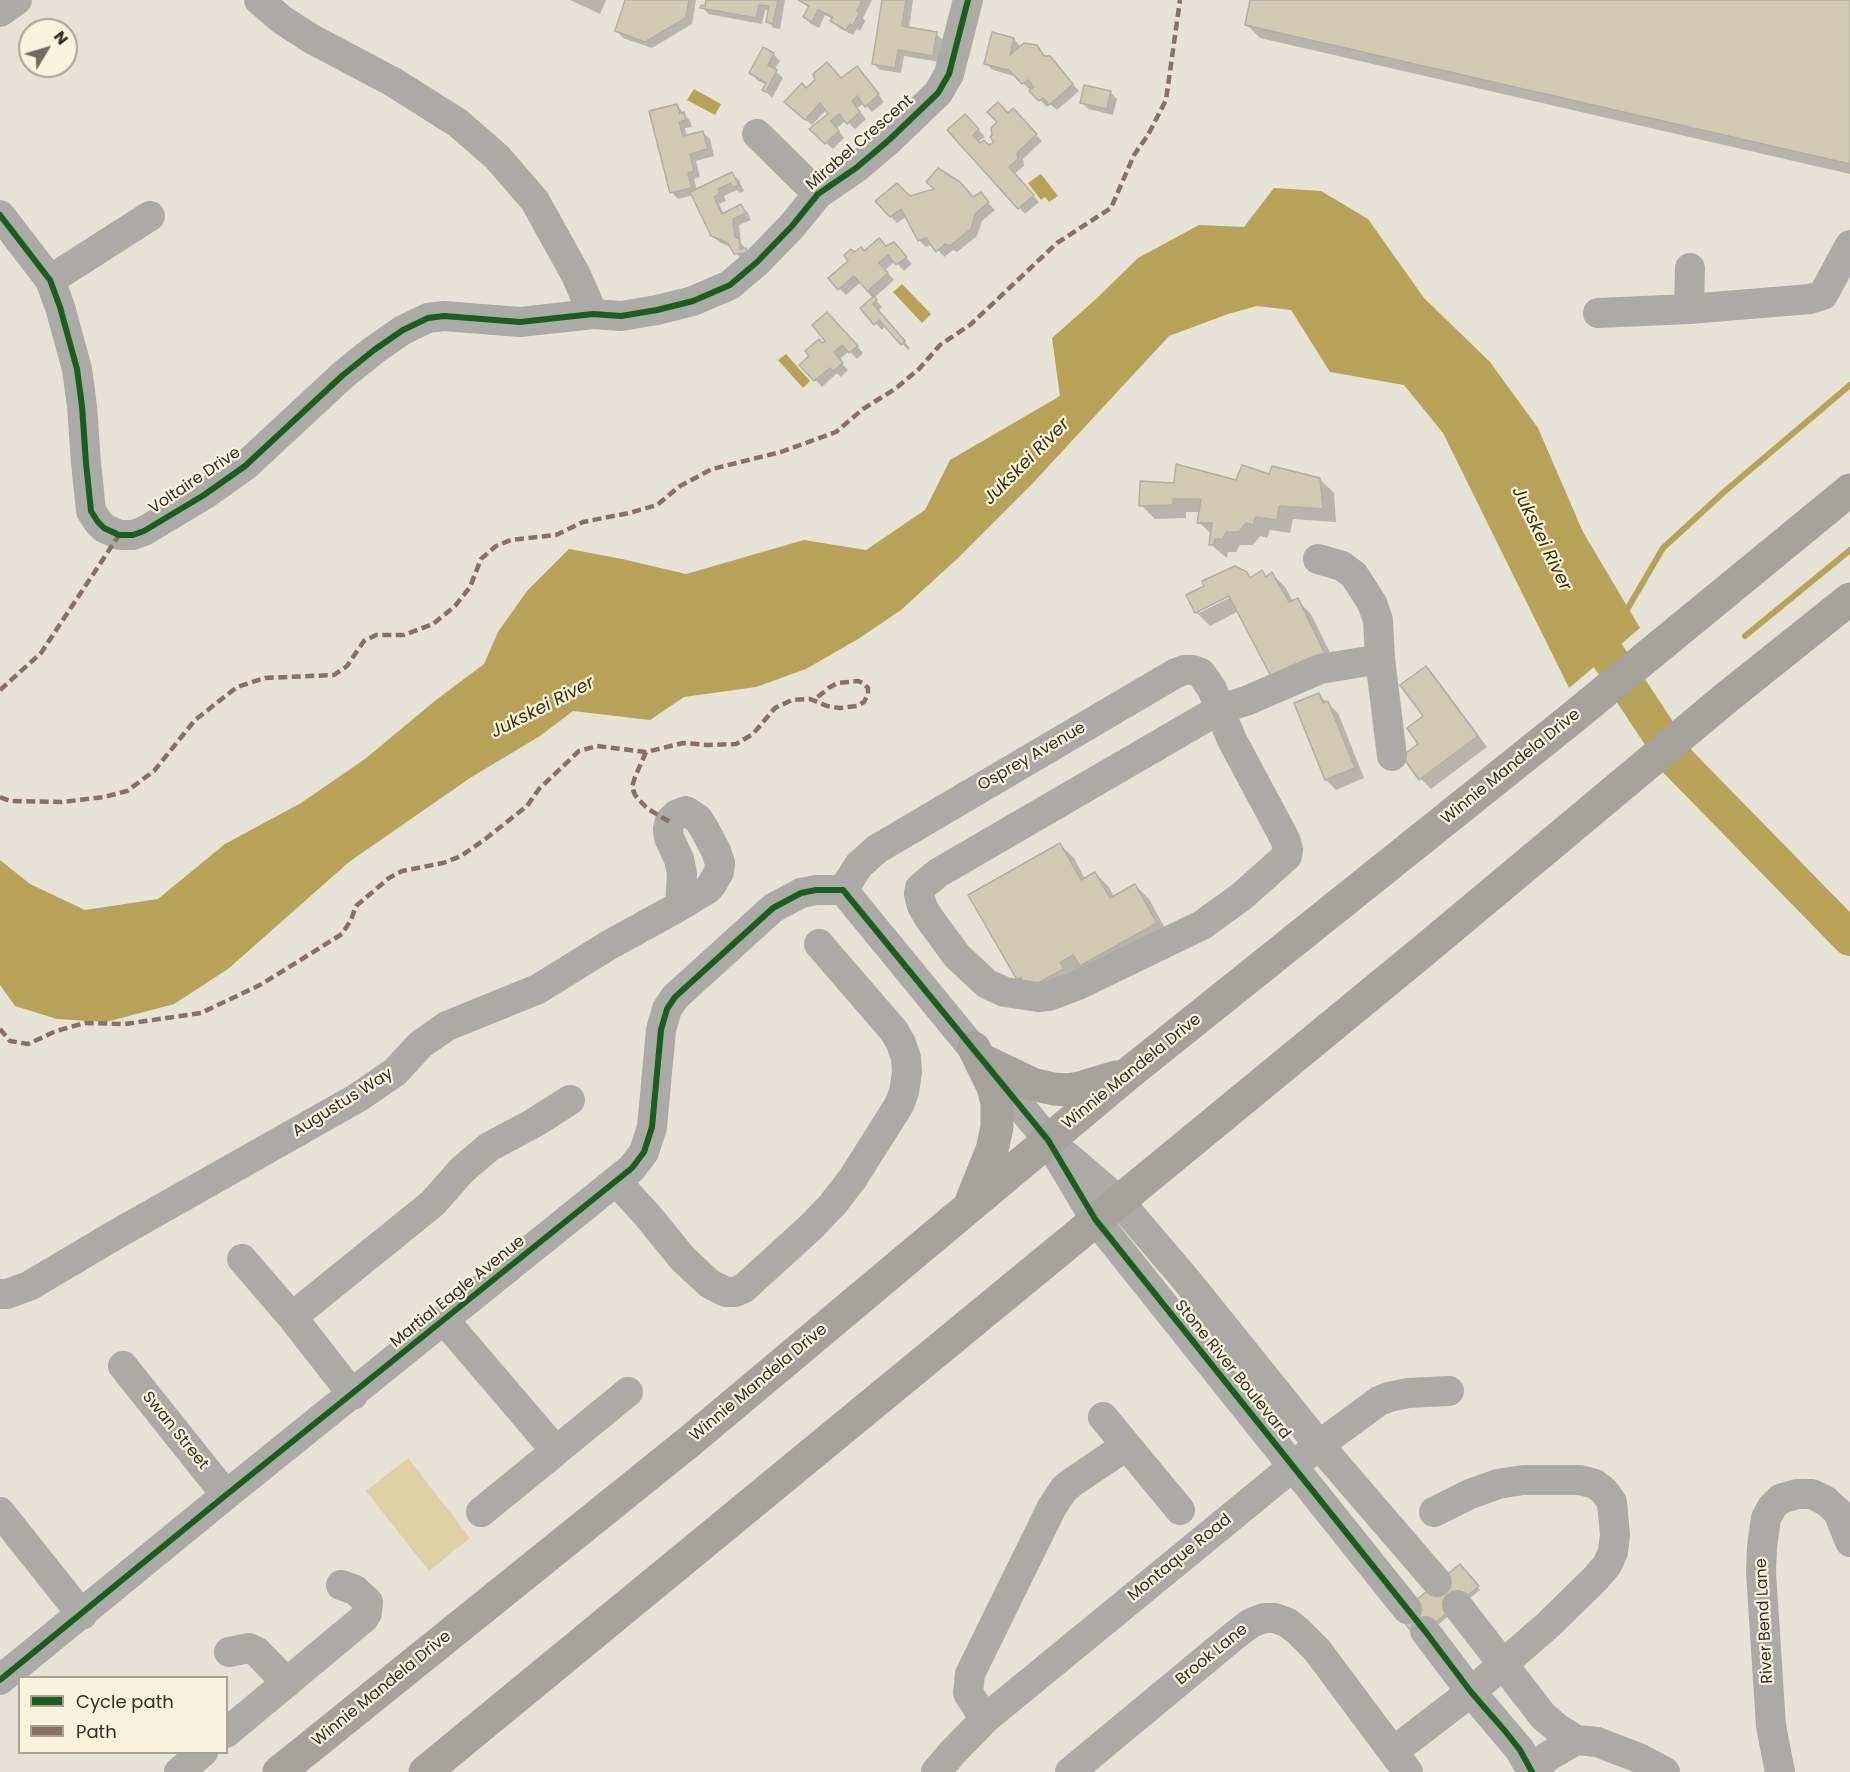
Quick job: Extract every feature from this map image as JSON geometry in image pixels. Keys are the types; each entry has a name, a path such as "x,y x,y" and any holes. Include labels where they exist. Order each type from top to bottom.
{"main road":[{"name":"Winnie Mandela Drive","path":"279,1772 690,1441 1130,1072 1675,635 1850,490"},
{"path":"425,1772 1726,698 1850,599"},
{"path":"979,1055 1032,1084 1054,1089 1079,1088 1130,1072"},
{"path":"969,1207 992,1150 997,1127 997,1103 993,1087 979,1055"}],"street":[{"path":"0,12 17,0"},
{"path":"259,0 281,19 310,38 393,82 458,123 497,157 535,201 576,275 593,314"},
{"name":"Mirabel Crescent","path":"593,314 621,315 657,310 693,301 730,285 757,262 819,194 881,147 938,93 950,74 968,0"},
{"path":"758,134 819,194"},
{"name":"Voltaire Drive","path":"0,215 50,280 77,369 91,511 104,528 119,535 132,535 144,531 204,495 245,466 343,375 374,350 403,330 428,318 444,316 520,322 593,314"},
{"path":"50,280 150,216"},
{"path":"1598,313 1689,309 1810,299 1823,295 1850,245"},
{"path":"1689,309 1690,268"},
{"path":"1318,559 1342,566 1354,575 1372,603 1378,620 1380,659 1392,756"},
{"path":"1220,710 1232,740 1285,839 1288,849 1287,856 1241,897 1202,925 1078,985 1049,996 1038,997 1005,992 987,984 957,956 922,906 919,894 920,888 938,873 1220,710 1320,669 1380,659"},
{"name":"Osprey Avenue","path":"843,890 859,865 877,849 1176,673 1184,670 1201,673 1212,689 1220,710"},
{"name":"Augustus Way","path":"0,1294 7,1294 29,1286 357,1098 394,1072 421,1044 447,1026 538,989 609,945 680,906 708,889 719,872 720,862 710,838 698,819 690,813 681,812 670,820 668,829 682,873 680,906"},
{"name":"Martial Eagle Avenue","path":"0,1680 633,1168 644,1152 652,1127 661,1030 667,1009 675,997 773,908 801,893 816,890 843,890"},
{"name":"Stone River Boulevard","path":"843,890 1106,1210 1292,1467 1520,1750 1533,1772"},
{"path":"617,1182 683,1259 710,1284 726,1292 735,1292 744,1288 833,1204 853,1178 899,1105 907,1073 906,1058 894,1031 819,944"},
{"path":"292,1317 433,1203 462,1170 489,1147 534,1123 570,1100"},
{"name":"Stone River Boulevard","path":"1106,1210 1187,1281 1319,1445 1437,1582"},
{"path":"242,1259 292,1317 353,1395"},
{"path":"445,1321 556,1451"},
{"name":"Swan Street","path":"123,1366 226,1496"},
{"name":"Montaque Road","path":"936,1772 985,1719 1319,1445 1378,1401 1408,1393 1449,1391"},
{"path":"481,1512 628,1392"},
{"path":"1103,1417 1180,1510"},
{"path":"985,1719 969,1693 970,1674 1052,1507 1071,1483 1126,1446"},
{"name":"Brook Lane","path":"1070,1772 1234,1636 1251,1623 1264,1618 1275,1618 1288,1623 1317,1650 1401,1762 1471,1692 1548,1625 1595,1579 1607,1565 1615,1534 1612,1502 1595,1484 1580,1480 1523,1480 1470,1494 1434,1512"},
{"name":"River Bend Lane","path":"1780,1772 1771,1726 1762,1590 1762,1547 1767,1518 1772,1507 1780,1499 1797,1494 1812,1494 1826,1501 1838,1512 1850,1542"},
{"path":"0,1512 82,1615"},
{"path":"228,1731 356,1625 367,1613 368,1602 362,1595 341,1585"},
{"path":"1457,1605 1543,1716 1557,1728 1576,1740 1597,1743 1639,1758 1665,1772"},
{"path":"229,1652 249,1648 257,1652 287,1683"},
{"path":"1533,1772 1547,1757 1576,1740"}],"shaded area":[{"path":"408,1458 470,1538 429,1571 366,1491"}],"water":[{"path":"694,89 721,104 715,115 687,100"},
{"path":"1041,174 1058,196 1049,202 1045,197 1041,200 1028,183"},
{"path":"1274,188 1321,191 1368,219 1424,298 1490,362 1538,428 1583,532 1640,628 1569,688 1443,433 1404,385 1330,372 1291,310 1257,306 1169,336 1032,484 958,558 901,610 858,639 806,669 756,687 684,697 650,720 573,711 540,736 470,778 349,862 228,969 174,1004 106,1022 57,1019 15,1006 0,985 0,860 30,884 85,910 158,899 225,844 301,803 365,759 436,700 484,664 498,632 527,591 569,549 686,574 804,540 866,550 925,510 950,460 1060,396 1052,338 1138,258 1199,225 1244,227"},
{"path":"902,284 931,314 922,323 893,292"},
{"path":"786,354 810,381 803,388 778,360"}],"building":[{"path":"625,0 689,0 686,18 645,42 615,31"},
{"path":"706,0 778,0 773,24 766,22 769,6 759,5 756,18 700,8 701,5 705,6"},
{"path":"798,0 862,0 853,26 850,24 846,30 830,21 833,17 818,10 812,22 803,17 809,6"},
{"path":"882,0 906,0 902,26 937,32 933,56 898,50 895,68 872,64"},
{"path":"1250,0 1850,0 1850,164 1245,25"},
{"path":"992,32 1014,38 1010,55 1024,43 1037,45 1044,56 1050,56 1073,84 1049,105 1043,98 1039,101 1029,91 1034,87 1028,80 1022,84 1008,69 984,64"},
{"path":"763,47 774,53 768,65 777,70 766,92 762,90 766,83 749,73"},
{"path":"827,62 841,78 857,66 879,94 865,107 857,96 852,101 860,112 847,124 839,114 831,121 839,131 825,144 809,129 828,114 820,103 805,120 784,102 802,83 806,88 815,80 813,74"},
{"path":"1084,85 1111,91 1107,109 1080,103"},
{"path":"998,102 1008,113 1013,108 1037,134 1017,153 1018,159 1009,167 1034,195 1018,209 947,130 965,114 979,129 973,135 980,143 984,140 989,145 994,142 990,137 991,128 997,122 987,112"},
{"path":"677,104 680,114 684,112 686,120 679,122 683,136 703,131 708,149 690,154 694,171 688,173 692,188 670,193 649,111"},
{"path":"938,168 960,182 973,197 981,192 989,202 975,214 971,229 950,246 945,244 936,252 926,238 918,241 901,209 890,217 875,201 897,183 910,196 934,189 926,182"},
{"path":"732,172 739,185 732,188 731,183 718,189 720,194 714,197 722,214 741,204 746,213 733,219 735,237 739,239 740,249 746,248 747,253 734,254 728,243 711,236 690,192"},
{"path":"879,238 886,246 894,242 907,257 896,265 888,255 879,263 888,273 869,290 877,300 873,304 905,341 901,345 879,320 874,325 860,308 873,297 854,276 838,290 828,278 848,261 844,255 851,249 854,252 861,247 864,251"},
{"path":"827,312 858,346 849,353 842,345 834,352 843,363 833,371 830,368 814,381 799,365 809,356 805,351 819,339 822,343 825,341 812,325"},
{"path":"1176,464 1236,480 1242,465 1269,474 1272,466 1320,478 1323,509 1279,506 1277,520 1256,517 1253,525 1246,523 1239,532 1226,532 1223,539 1215,539 1213,545 1209,545 1212,523 1197,523 1201,499 1173,499 1173,505 1139,506 1140,481 1174,483"},
{"path":"1235,566 1247,572 1250,578 1262,570 1266,577 1272,572 1289,602 1298,598 1325,654 1275,684 1229,596 1195,613 1186,595 1204,586 1202,581"},
{"path":"1426,666 1478,736 1419,780 1402,756 1418,744 1407,728 1423,716 1400,685"},
{"path":"1319,693 1323,703 1328,701 1355,768 1325,780 1294,703"},
{"path":"1060,843 1081,880 1095,872 1110,898 1135,884 1157,923 1080,966 1073,955 1060,963 1064,969 1027,989 1021,978 1017,980 968,895"},
{"path":"1460,1564 1479,1586 1417,1638 1398,1615"}],"waterway":[{"path":"1625,613 1663,548 1724,492 1850,385"},
{"path":"1745,636 1850,550"},
{"name":"Jukskei River","path":"1581,615 1678,762 1850,938"}],"marked path":[{"path":"0,797 10,801 62,802 104,797 127,791 154,771 195,720 237,687 265,678 334,675 347,666 364,641 376,635 404,635 433,624 455,606 470,587 481,559 496,546 511,540 556,535 583,522 657,505 680,486 712,469 781,452 836,432 863,409 895,389 919,369 940,345 970,325 1057,243 1111,208 1134,155 1148,135 1166,100 1180,0"},
{"path":"0,690 41,653 119,535"},
{"path":"0,1029 10,1041 28,1044 56,1031 85,1023 125,1024 201,1013 262,984 342,934 356,906 389,878 402,871 443,863 461,856 527,806 539,789 579,751 597,746 646,752 683,743 736,744 753,734 775,708 792,700 810,699 827,706 840,708 857,706 864,702 868,688 858,681 838,683 814,700"},
{"path":"646,752 632,787 635,795 648,809 670,822"}],"cycle path":[{"path":"0,215 50,280 60,307 77,369 91,511 104,528 119,535 133,535 144,531 204,495 245,466 343,375 403,330 428,318 444,316 520,322 593,314 621,316 693,301 730,285 757,262 792,226 818,194 856,168 938,93 949,74 968,0"},
{"path":"0,1680 632,1168 644,1152 652,1127 661,1030 667,1009 675,997 773,908 801,893 816,890 843,890 1048,1140 1095,1219 1425,1631 1471,1692 1505,1731 1520,1750 1532,1772"}]}
